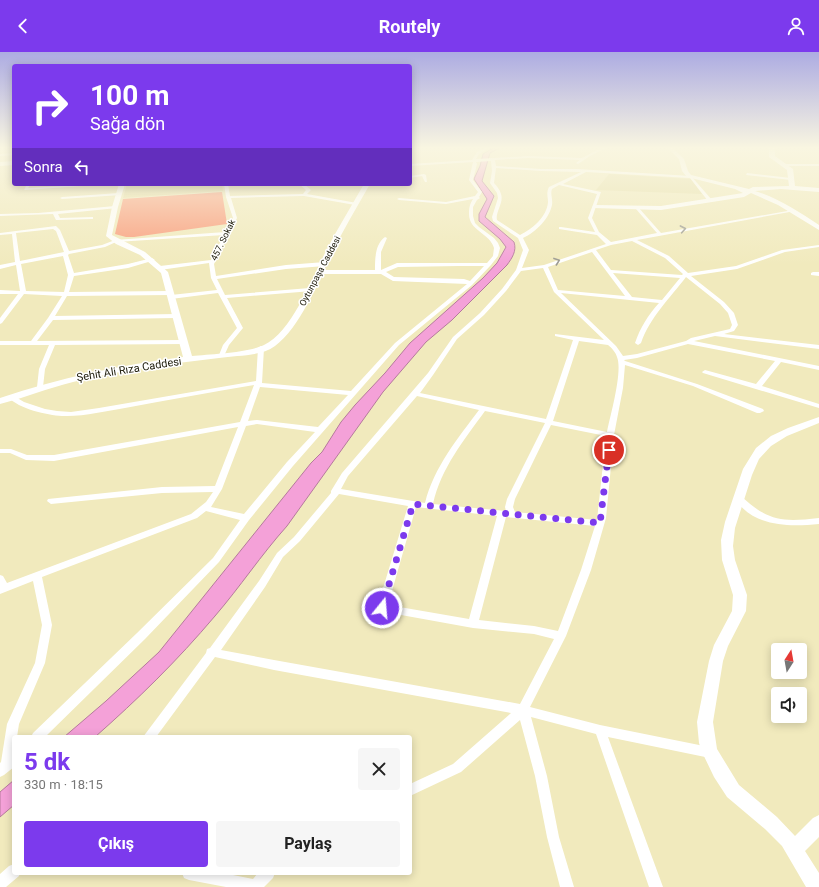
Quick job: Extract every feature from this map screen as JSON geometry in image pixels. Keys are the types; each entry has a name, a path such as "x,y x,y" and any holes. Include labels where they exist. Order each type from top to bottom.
{"street":[{"path":"27,187 25,189 54,187"},
{"path":"121,187 109,236 115,241 152,260 164,272 188,359"},
{"name":"457. Sokak","path":"222,355 226,345 240,328 221,294 214,278 211,264 235,218 226,187"},
{"path":"304,195 309,190 305,187"},
{"name":"Oytunpaşa Caddesi","path":"261,348 273,344 281,336 302,305 365,187"},
{"path":"38,735 141,636 216,560 246,518 290,464 397,344 470,283 496,256 497,247 495,242 476,228 472,222 471,207 473,202 478,198 480,192 476,187"},
{"path":"150,735 211,652 237,620 262,584 280,554 297,539 335,492 349,470 415,394 431,374 455,338 487,309 519,270 526,250 520,237 495,221 494,217 500,198 499,193 495,187"},
{"path":"520,237 529,233 543,217 550,205 548,191 552,187"},
{"path":"572,187 599,193 590,218 603,240 610,244"},
{"path":"699,187 710,200"},
{"path":"733,187 752,192 793,211 819,228"},
{"path":"595,207 665,207 752,192 755,189 780,187"},
{"path":"799,187 819,190"},
{"path":"62,198 119,194"},
{"path":"228,197 304,195 355,204"},
{"path":"399,199 446,203 470,198 478,198"},
{"path":"1,215 115,208"},
{"path":"638,208 660,234"},
{"path":"519,270 545,266 610,244 793,211"},
{"path":"55,212 58,219 91,218"},
{"path":"0,234 54,227 58,230 66,254 71,274 70,283 52,318 33,342"},
{"path":"560,228 599,234"},
{"path":"0,322 23,292 14,241 14,232"},
{"path":"0,267 103,246 115,241 227,233"},
{"path":"380,272 378,252 384,238"},
{"path":"621,360 732,330 735,325 731,313 722,302 685,276 667,257 633,240"},
{"path":"609,271 685,276 737,267 784,251 819,246"},
{"path":"593,250 630,298"},
{"path":"71,274 128,266 152,260"},
{"path":"160,268 212,261"},
{"path":"214,278 286,267 325,264"},
{"path":"320,272 380,272 397,265 488,265"},
{"path":"412,789 457,768 523,710 561,636 586,570 600,523 610,435 620,388 621,360 610,343 556,291 545,266"},
{"path":"380,272 393,279 464,281 470,283"},
{"path":"638,343 641,331 661,302 685,276"},
{"path":"0,292 171,295 247,294 310,290"},
{"path":"556,291 661,302"},
{"path":"52,318 176,316"},
{"path":"557,335 610,343"},
{"path":"711,335 819,348"},
{"path":"512,515 509,507 511,499 549,422 577,339"},
{"path":"0,343 184,342"},
{"path":"688,342 819,368"},
{"path":"40,387 42,370 53,343"},
{"path":"0,589 194,516 206,508 213,501 258,384 261,348"},
{"name":"Şehit Ali Rıza Caddesi","path":"0,401 40,387 109,370 222,355 261,348"},
{"path":"621,360 688,382 760,411"},
{"path":"758,387 779,361"},
{"path":"704,372 819,406"},
{"path":"12,397 17,402 44,412 63,414 104,409 258,384 353,393"},
{"path":"415,394 610,435"},
{"path":"428,506 432,489 454,450 484,408"},
{"path":"817,887 794,850 780,832 733,791 710,752 706,737 705,722 716,661 721,645 741,605 740,592 727,551 730,528 754,459 760,450 778,437 819,420"},
{"path":"0,451 11,451 26,457 54,458 243,423 257,422 321,430"},
{"path":"51,502 162,490 218,489"},
{"path":"335,492 428,506 600,523"},
{"path":"739,499 750,511 774,522 794,524 819,521"},
{"path":"413,504 382,608 473,624 534,630 561,636"},
{"path":"206,508 246,518"},
{"path":"473,624 502,514"},
{"path":"7,765 13,724 40,663 47,625 36,575"},
{"path":"0,579 3,585 0,589"},
{"path":"211,652 274,665 523,710 600,730 710,752"},
{"path":"523,710 541,776 553,837 568,887"},
{"path":"600,730 656,887"},
{"path":"794,850 819,824"},
{"path":"0,883 12,873"},
{"path":"199,875 254,886 266,875"}],"shaded area":[{"path":"126,187 222,187 223,191 123,198"},
{"path":"479,187 487,187 494,196 485,217 514,242 514,251 507,265 452,320 426,342 383,392 287,526 201,633 172,664 97,735 66,735 159,652 311,463 322,452 341,422 355,405 385,373 410,343 483,278 497,263 506,247 500,239 479,221 479,214 487,199"},
{"path":"598,187 697,187 702,194 596,190"},
{"path":"222,192 227,224 134,237 126,237 115,234 123,199"},
{"path":"12,782 12,807 0,817 0,792"}],"route":[{"path":"382,608 413,504 600,523 602,518 609,450"}]}
